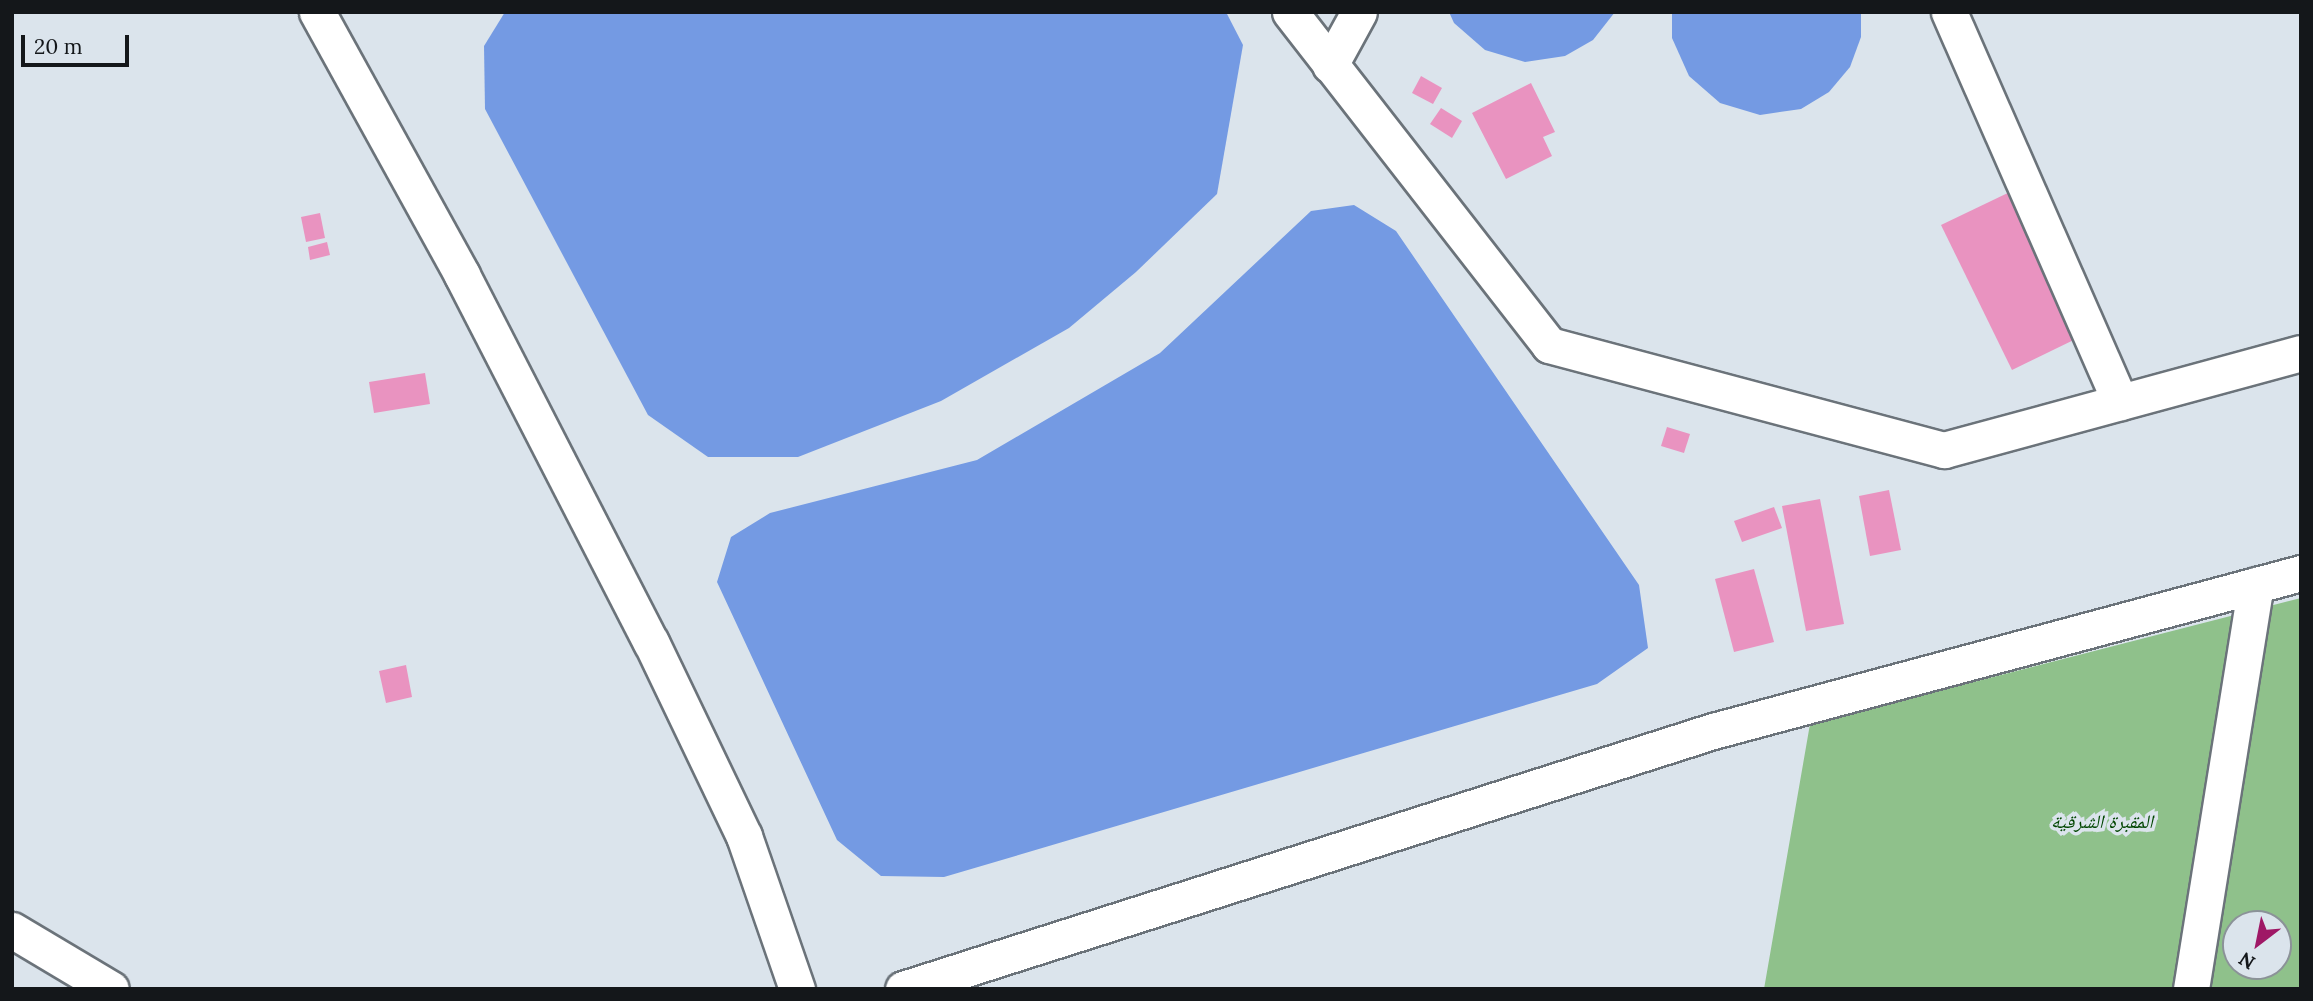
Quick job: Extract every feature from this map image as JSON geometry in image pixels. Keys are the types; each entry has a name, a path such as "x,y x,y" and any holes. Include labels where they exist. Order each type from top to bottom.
{"street":[{"path":"317,12 462,275 651,642 744,836 797,989"},
{"path":"1290,12 1549,345 1944,450 2301,353"},
{"path":"1330,65 1359,12"},
{"path":"1949,12 2120,402"},
{"path":"903,989 1713,731 2301,573"},
{"path":"2192,989 2256,585"},
{"path":"12,930 111,989"}],"green space":[{"name":"المقبرة الشرقية","path":"2301,598 2301,989 1764,989 1810,724"}],"water":[{"path":"505,12 1226,12 1243,45 1217,194 1136,272 1069,328 941,401 798,457 708,457 648,415 485,109 484,46"},
{"path":"1449,12 1615,12 1593,40 1565,56 1525,62 1485,50 1454,23"},
{"path":"1672,12 1861,12 1861,37 1850,67 1829,92 1801,109 1760,115 1720,103 1689,76 1672,38"},
{"path":"1354,205 1396,231 1639,585 1648,648 1597,684 944,877 881,876 837,840 717,582 731,537 770,513 977,460 1160,353 1311,211"}],"building":[{"path":"1421,76 1442,88 1433,104 1412,93"},
{"path":"1531,83 1555,132 1543,137 1552,156 1506,179 1472,113"},
{"path":"1441,108 1462,121 1452,138 1430,124"},
{"path":"2014,190 2086,334 2012,370 1941,225"},
{"path":"320,213 325,238 306,242 301,217"},
{"path":"327,242 330,255 310,260 308,247"},
{"path":"425,373 430,404 374,413 369,382"},
{"path":"1667,427 1690,434 1684,453 1661,446"},
{"path":"1889,490 1901,550 1870,556 1859,496"},
{"path":"1820,499 1844,624 1806,631 1782,506"},
{"path":"1774,507 1782,528 1742,542 1734,521"},
{"path":"1754,569 1774,642 1734,652 1715,579"},
{"path":"406,665 412,697 386,703 379,671"}]}
